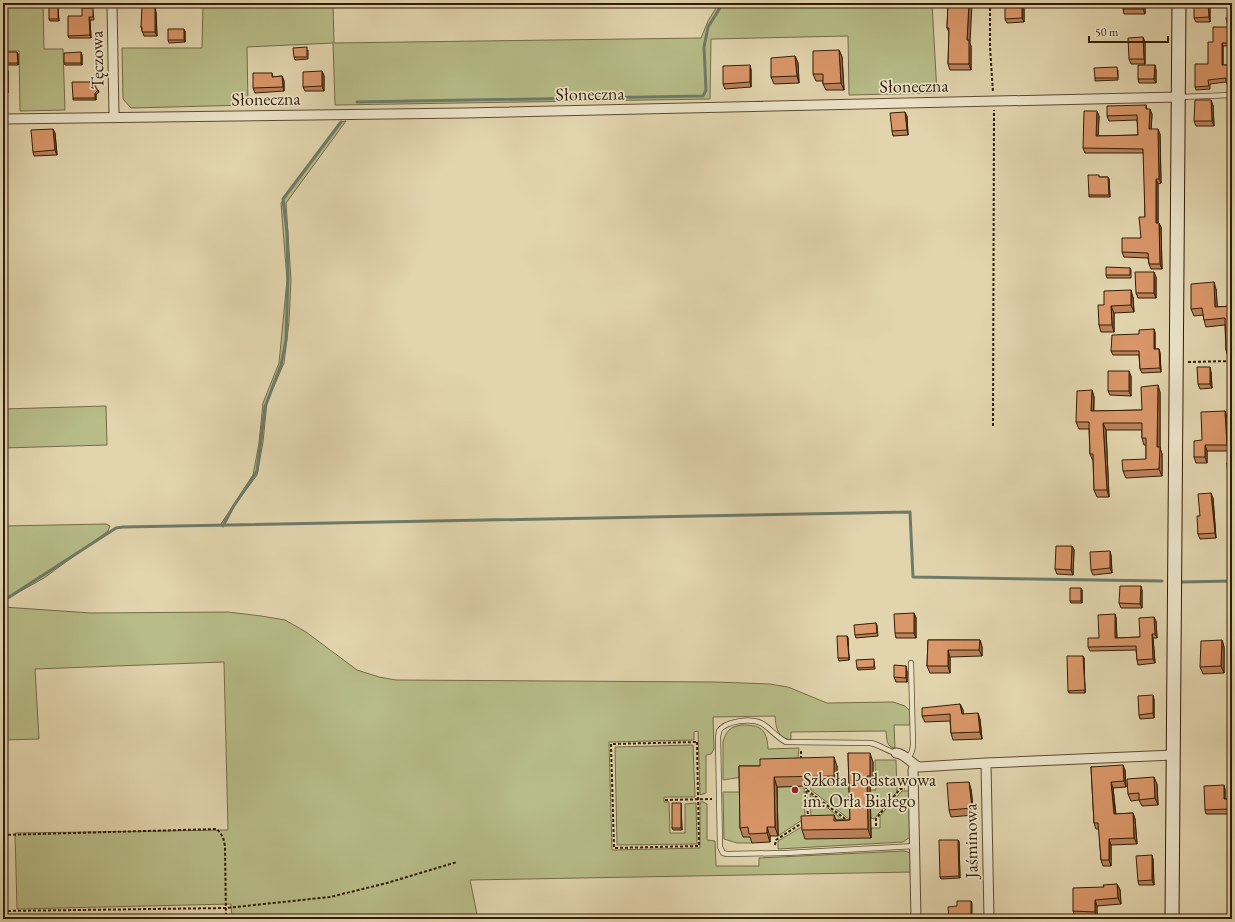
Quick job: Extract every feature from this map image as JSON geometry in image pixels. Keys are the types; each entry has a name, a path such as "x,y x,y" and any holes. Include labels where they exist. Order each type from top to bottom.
{"main road":[{"path":"1172,919 1177,362 1178,3"}],"street":[{"name":"Tęczowa","path":"112,3 114,117"},
{"name":"Słoneczna","path":"3,119 465,113 1178,97"},
{"path":"896,753 904,756 919,767 986,762 1174,755"},
{"path":"911,762 914,788 916,919"},
{"name":"Jaśminowa","path":"986,762 989,919"}],"lane":[{"path":"1178,97 1232,95"},
{"path":"911,663 913,745 911,762"},
{"path":"896,753 890,752 877,744 871,743 786,742 778,738 765,725 759,722 746,720 733,722 725,726 719,731 718,738 720,848 723,853 728,854 786,853 915,846"}],"path":[{"path":"990,3 990,47 994,101 992,426"},
{"path":"1177,362 1232,361"},
{"path":"697,742 698,799 699,846 614,848 611,744 697,742"},
{"path":"801,764 802,742"},
{"path":"806,786 808,822"},
{"path":"876,826 876,819 900,789 914,788"},
{"path":"807,790 849,822 842,822"},
{"path":"665,800 712,799"},
{"path":"770,839 776,840 804,822"},
{"path":"871,823 876,823"},
{"path":"3,835 217,829 223,837 225,846 226,919"},
{"path":"769,846 776,845 776,840"},
{"path":"3,911 226,908 330,897 387,883 457,862"}],"green space":[{"path":"3,3 43,3 44,49 63,49 65,110 20,111 19,51 3,51"},
{"path":"203,3 333,3 334,43 701,38 708,21 719,3 932,3 937,93 849,95 848,36 711,39 710,99 335,105 333,43 247,47 248,105 131,108 123,99 122,48 202,48"},
{"path":"346,121 286,203 291,280 289,322 284,363 267,402 263,442 257,475 221,524 253,475 259,443 263,403 279,363 287,280 281,203 340,122"},
{"path":"106,406 107,445 3,448 3,409"},
{"path":"106,524 110,526 108,531 44,578 3,601 3,526"},
{"path":"3,607 91,613 228,612 285,620 306,632 357,670 379,677 396,680 716,682 770,684 788,687 827,703 893,702 905,706 911,712 910,725 894,725 895,748 888,744 886,731 791,732 791,740 783,737 778,731 775,716 713,717 714,749 711,754 706,755 706,793 700,795 698,731 694,732 694,740 609,742 612,850 700,848 700,802 703,802 707,804 707,840 715,841 716,866 759,866 759,858 904,851 913,856 913,872 470,880 478,919 232,919 231,904 17,909 15,833 228,830 224,662 35,669 39,739 3,740"},
{"path":"741,725 758,727 761,729 766,736 768,749 799,748 798,758 742,777 723,780 724,738 729,730"},
{"path":"693,745 695,797 664,797 664,802 669,802 670,833 685,833 685,804 696,803 697,844 617,845 615,747"},
{"path":"875,760 896,760 897,792 874,819 871,818 870,790 876,790"},
{"path":"853,785 853,820 849,819 811,790 811,786"},
{"path":"804,786 805,818 778,836 777,787"},
{"path":"902,791 911,791 910,837 903,842 778,849 778,841 805,825 871,838 871,828 880,828 880,816"},
{"path":"723,792 742,792 752,843 737,843 724,839"},
{"path":"810,794 843,820 811,819"}],"building":[{"path":"948,3 969,3 967,40 969,40 969,64 948,64"},
{"path":"1005,3 1022,3 1022,18 1005,19"},
{"path":"1123,3 1143,3 1143,9 1123,9"},
{"path":"1194,3 1208,3 1209,17 1194,18"},
{"path":"150,4 155,7 155,32 142,32 142,6 147,6"},
{"path":"49,7 58,7 58,19 49,19"},
{"path":"82,8 93,8 93,17 89,17 90,35 68,36 68,16 82,16"},
{"path":"1232,17 1232,43 1222,43 1222,65 1232,65 1232,81 1226,81 1226,78 1208,80 1209,86 1195,87 1195,64 1208,64 1208,42 1213,42 1213,27 1228,27 1226,18"},
{"path":"168,29 184,29 184,40 168,40"},
{"path":"1143,37 1144,59 1129,59 1128,38"},
{"path":"307,47 307,57 294,57 293,48"},
{"path":"839,50 841,83 823,84 823,74 813,74 813,51"},
{"path":"6,52 17,52 18,63 6,63"},
{"path":"81,52 81,63 64,63 64,53"},
{"path":"795,56 797,76 771,77 771,58"},
{"path":"750,65 750,82 723,84 723,66"},
{"path":"1138,65 1155,65 1154,79 1138,79"},
{"path":"1117,67 1118,78 1095,78 1094,68"},
{"path":"3,69 7,69 7,90 3,91"},
{"path":"322,71 322,86 303,87 303,72"},
{"path":"253,73 272,73 272,77 282,76 283,87 253,88"},
{"path":"72,82 95,82 95,87 98,90 95,93 95,98 73,98"},
{"path":"1195,100 1211,100 1212,121 1194,121"},
{"path":"1146,105 1146,109 1150,109 1149,129 1158,129 1159,179 1156,179 1156,223 1159,223 1160,264 1149,264 1148,253 1122,252 1122,238 1141,238 1139,217 1145,217 1143,149 1083,148 1084,111 1097,111 1096,136 1138,135 1137,115 1107,116 1107,106"},
{"path":"905,112 907,130 892,131 890,113"},
{"path":"53,129 55,150 33,152 31,130"},
{"path":"1088,175 1108,177 1109,195 1089,195"},
{"path":"1106,267 1130,268 1130,275 1106,275"},
{"path":"1135,272 1154,272 1154,293 1136,293"},
{"path":"1214,282 1215,307 1232,306 1232,349 1226,350 1225,318 1204,320 1202,308 1191,309 1191,284"},
{"path":"1131,290 1131,305 1111,306 1112,325 1099,325 1098,305 1104,305 1104,291"},
{"path":"1154,329 1154,349 1159,349 1160,368 1140,369 1139,351 1111,351 1112,335 1139,334 1139,330"},
{"path":"1197,367 1210,367 1210,384 1198,384"},
{"path":"1108,371 1129,371 1129,391 1108,391"},
{"path":"1158,385 1157,447 1160,447 1159,469 1123,471 1122,460 1146,459 1146,438 1142,438 1142,423 1103,423 1107,490 1094,490 1093,454 1090,454 1089,422 1076,422 1077,391 1092,390 1091,411 1142,410 1141,387"},
{"path":"1225,411 1227,445 1205,445 1205,457 1194,457 1194,441 1202,440 1201,412"},
{"path":"1227,463 1232,463 1232,507 1230,507"},
{"path":"1211,493 1215,533 1198,534 1197,516 1200,516 1198,494"},
{"path":"1056,546 1072,546 1071,570 1055,569"},
{"path":"1232,549 1232,568 1231,568"},
{"path":"1110,551 1110,568 1091,570 1090,552"},
{"path":"1120,586 1141,586 1140,604 1119,603"},
{"path":"1070,588 1081,588 1081,601 1070,601"},
{"path":"1232,594 1232,610 1231,610"},
{"path":"914,613 914,633 895,633 894,614"},
{"path":"1115,614 1115,638 1140,637 1139,618 1154,617 1155,634 1152,634 1153,659 1137,660 1136,646 1088,647 1088,638 1099,638 1098,615"},
{"path":"876,623 877,633 855,635 854,625"},
{"path":"837,636 847,636 849,658 838,658"},
{"path":"928,640 980,640 979,650 948,650 948,666 927,666"},
{"path":"1222,640 1221,666 1200,667 1201,641"},
{"path":"1067,656 1083,656 1085,690 1068,691"},
{"path":"874,659 874,667 857,668 856,660"},
{"path":"894,665 906,666 906,678 894,677"},
{"path":"1228,674 1232,674 1232,695 1230,695"},
{"path":"1153,695 1153,713 1139,715 1138,696"},
{"path":"960,704 962,714 978,713 980,732 951,733 950,714 922,716 922,708"},
{"path":"1229,719 1232,719 1232,741 1230,741"},
{"path":"848,753 870,753 870,776 867,776 868,829 802,830 801,816 834,815 834,821 850,820"},
{"path":"834,757 834,776 774,777 775,827 767,827 767,833 749,834 748,827 740,828 739,766 760,766 760,759"},
{"path":"1123,765 1124,781 1111,782 1114,814 1133,813 1134,838 1109,839 1109,860 1101,860 1098,823 1094,823 1091,767"},
{"path":"1154,777 1155,798 1139,800 1139,793 1128,794 1127,779"},
{"path":"969,782 972,808 949,810 947,783"},
{"path":"1224,785 1224,799 1232,799 1232,871 1228,809 1205,810 1204,786"},
{"path":"672,803 681,803 681,828 672,828"},
{"path":"939,840 958,840 959,876 940,877"},
{"path":"1152,855 1152,880 1138,881 1136,856"},
{"path":"1117,884 1118,898 1095,900 1095,912 1073,911 1073,888 1104,887 1103,885"},
{"path":"957,901 971,901 971,919 949,919 948,907 957,906"}],"waterway":[{"path":"357,102 703,96 706,90 704,47 708,27 723,3"},
{"path":"223,526 233,507 257,471 265,407 281,365 286,340 288,276 287,232 283,199 341,122"},
{"path":"3,601 116,528 123,527 910,512 913,577 1162,581"},
{"path":"1182,582 1232,581"}],"place":[{"name":"Szkoła Podstawowa im. Orła Białego","path":"795,790"}]}
